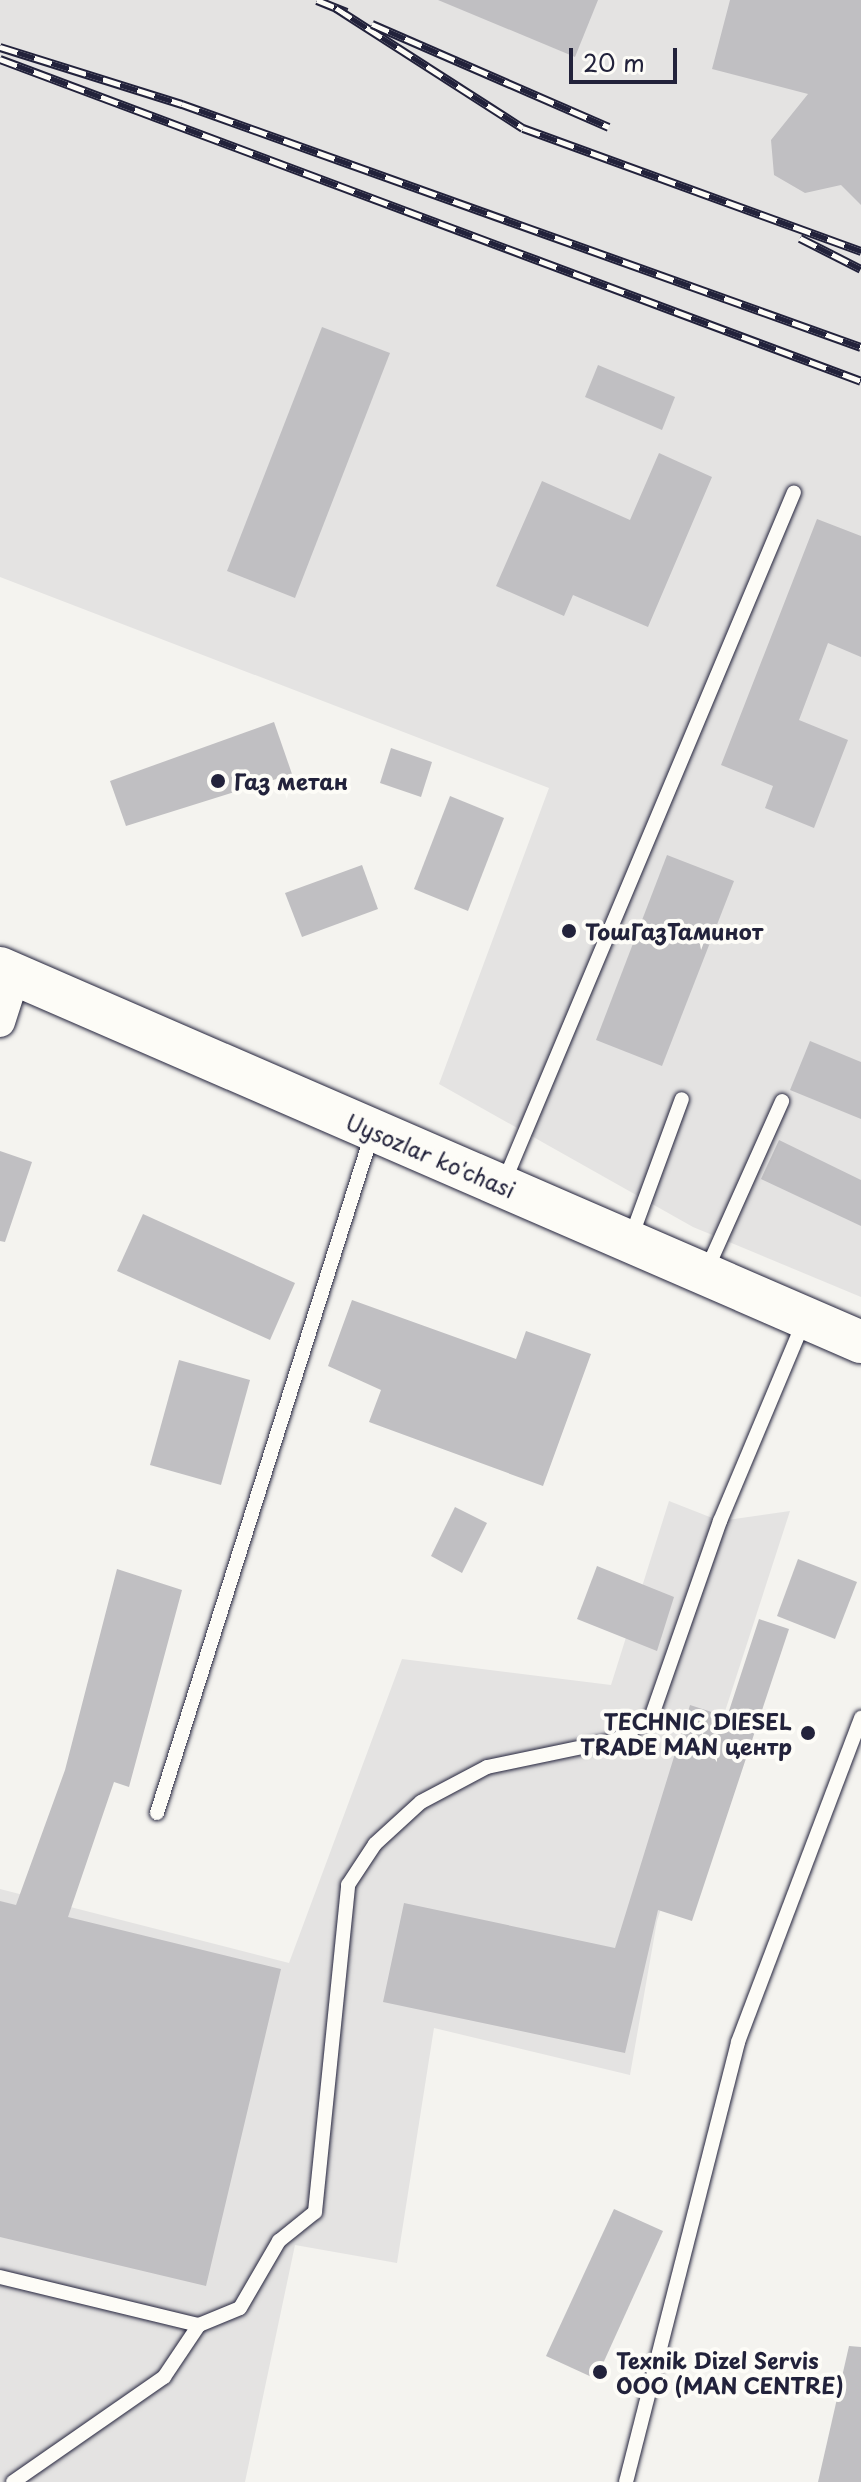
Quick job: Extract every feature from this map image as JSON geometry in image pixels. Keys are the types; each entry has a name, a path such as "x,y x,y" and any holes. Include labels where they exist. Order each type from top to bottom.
{"main road":[{"name":"Uysozlar ko'chasi","path":"8,972 861,1342"}],"street":[{"path":"0,1022 8,972"}],"lane":[{"path":"503,1186 794,492"},
{"path":"630,1241 682,1099"},
{"path":"705,1273 782,1101"},
{"path":"157,1813 373,1130"},
{"path":"13,2482 164,2377 199,2325 240,2308 279,2241 315,2212 348,1885 375,1844 421,1802 487,1767 616,1740 651,1718 720,1521 806,1317"},
{"path":"626,2482 738,2042 861,1718"},
{"path":"0,2277 199,2325"}],"shaded area":[{"path":"0,0 861,0 861,1297 693,1227 439,1084 549,788 0,577"},
{"path":"669,1501 720,1521 790,1511 657,1921 630,2075 434,2028 397,2263 295,2245 245,2482 0,2482 0,1889 289,1963 402,1659 611,1685"}],"building":[{"path":"438,0 598,0 575,57"},
{"path":"730,0 861,0 861,205 841,185 805,193 774,175 771,140 808,94 712,69"},
{"path":"322,327 390,353 295,598 227,571"},
{"path":"598,365 675,397 662,430 585,397"},
{"path":"659,453 712,477 648,627 573,595 564,616 496,586 542,481 630,520"},
{"path":"817,519 861,536 861,657 828,643 799,720 848,740 814,828 765,808 773,786 721,765"},
{"path":"274,722 292,774 126,826 110,781"},
{"path":"391,748 432,762 421,797 380,783"},
{"path":"450,796 504,818 468,911 414,889"},
{"path":"667,855 734,881 662,1066 596,1040"},
{"path":"362,865 378,909 302,937 285,893"},
{"path":"810,1041 861,1062 861,1119 790,1090"},
{"path":"779,1140 861,1180 861,1226 761,1179"},
{"path":"0,1151 32,1162 5,1242 0,1241"},
{"path":"143,1214 295,1283 270,1340 117,1271"},
{"path":"352,1300 516,1359 526,1331 591,1354 543,1486 369,1422 381,1390 328,1366"},
{"path":"179,1360 250,1380 221,1485 150,1465"},
{"path":"455,1507 487,1523 462,1573 431,1556"},
{"path":"798,1559 857,1582 835,1639 777,1616"},
{"path":"597,1566 674,1597 657,1651 577,1619"},
{"path":"117,1569 182,1590 129,1787 114,1782 68,1917 281,1969 206,2286 0,2237 0,1901 16,1905 65,1770"},
{"path":"759,1619 789,1629 692,1921 658,1910 625,2053 383,2002 404,1903 615,1948 690,1705 727,1717"},
{"path":"614,2209 663,2231 596,2379 546,2356"},
{"path":"849,2346 861,2347 861,2482 818,2482"}],"railway":[{"path":"317,0 347,12"},
{"path":"336,8 523,128 861,251"},
{"path":"372,24 609,127"},
{"path":"0,47 182,104 861,347"},
{"path":"0,59 861,381"},
{"path":"800,238 861,269"}],"place":[{"name":"Газ метан","path":"218,781"},
{"name":"ТошГазТаминот","path":"569,931"},
{"name":"TECHNIC DIESEL TRADE MAN центр","path":"808,1733"},
{"name":"Texnik Dizel Servis OOO (MAN CENTRE)","path":"600,2372"}]}
